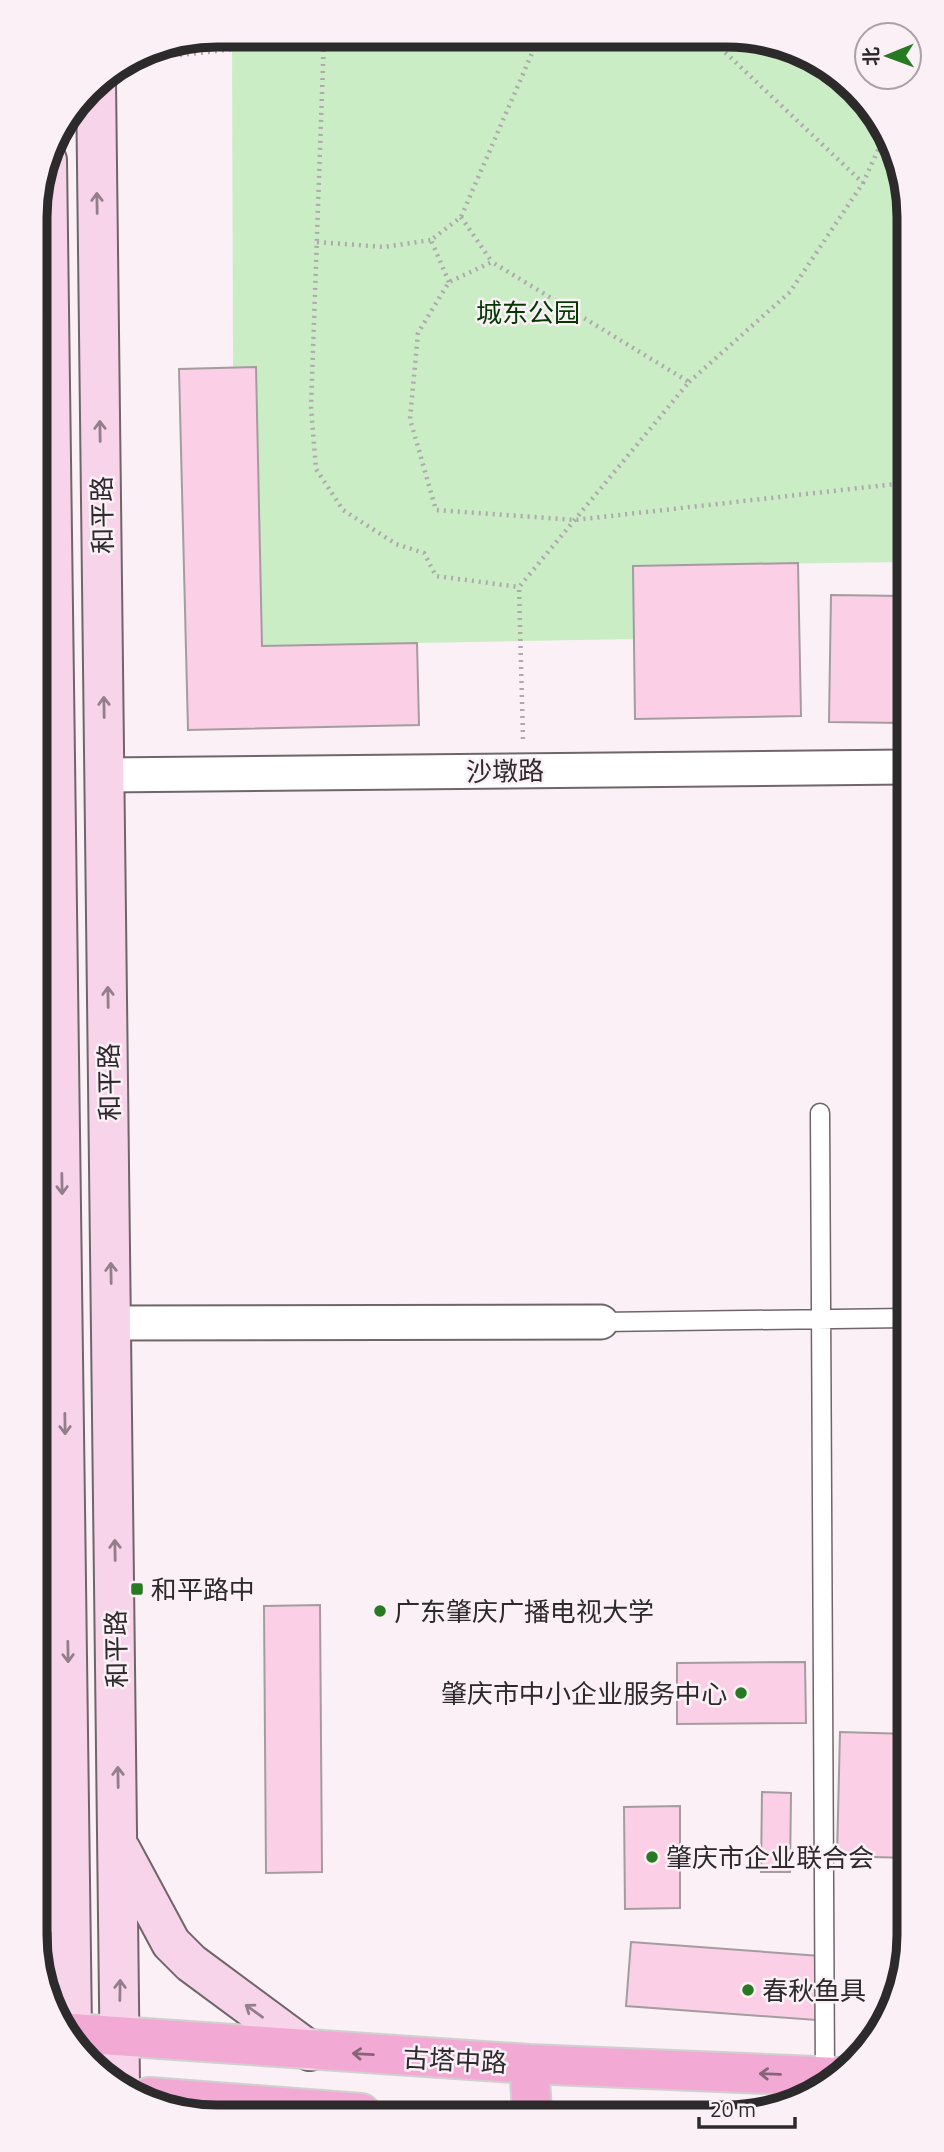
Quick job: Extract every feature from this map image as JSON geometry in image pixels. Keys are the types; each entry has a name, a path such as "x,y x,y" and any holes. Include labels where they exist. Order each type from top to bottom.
{"main road":[{"name":"和平路","path":"96,98 120,2074"},
{"name":"和平路","path":"48,856 50,1146 71,1850 72,2023"},
{"path":"118,1845 171,1943 210,1978 310,2051"},
{"path":"47,1903 71,1850"},
{"name":"古塔中路","path":"78,2033 310,2051 529,2064 820,2076"},
{"path":"529,2064 532,2105"},
{"path":"182,2100 224,2105"}],"street":[{"name":"沙墩路","path":"105,775 897,767"},
{"path":"112,1324 601,1322"}],"lane":[{"path":"820,1114 832,2068"},
{"path":"601,1322 896,1318"}],"path":[{"path":"180,55 244,47"},
{"path":"324,47 311,407 316,468 343,510 396,544 424,553 436,576 519,587"},
{"path":"317,242 384,247 431,240 461,217 535,47"},
{"path":"719,47 863,183"},
{"path":"524,771 519,587 689,382 790,292 863,183 880,145"},
{"path":"461,217 492,262 689,382"},
{"path":"431,240 449,282"},
{"path":"492,262 449,282 418,333 410,419 436,510 575,520 897,484"}],"green space":[{"name":"城东公园","path":"232,47 727,47 781,56 821,76 855,105 874,132 891,173 897,217 897,562 633,566 634,639 262,646 256,368 233,368"}],"building":[{"path":"256,367 262,646 417,643 419,725 188,730 179,369"},
{"path":"798,563 801,716 635,719 633,566"},
{"path":"831,595 897,596 897,723 829,722"},
{"path":"320,1605 322,1872 266,1873 264,1606"},
{"name":"肇庆市中小企业服务中心","path":"805,1662 806,1723 677,1724 677,1663"},
{"path":"840,1732 896,1734 896,1858 837,1856"},
{"path":"762,1792 791,1793 790,1872 761,1872"},
{"name":"肇庆市企业联合会","path":"680,1806 680,1908 625,1909 624,1807"},
{"path":"631,1942 820,1956 816,2020 626,2006"}],"place":[{"name":"和平路中","path":"137,1589"},
{"name":"广东肇庆广播电视大学","path":"380,1611"},
{"name":"肇庆市中小企业服务中心","path":"741,1693"},
{"name":"肇庆市企业联合会","path":"652,1857"},
{"name":"春秋鱼具","path":"748,1990"}]}
